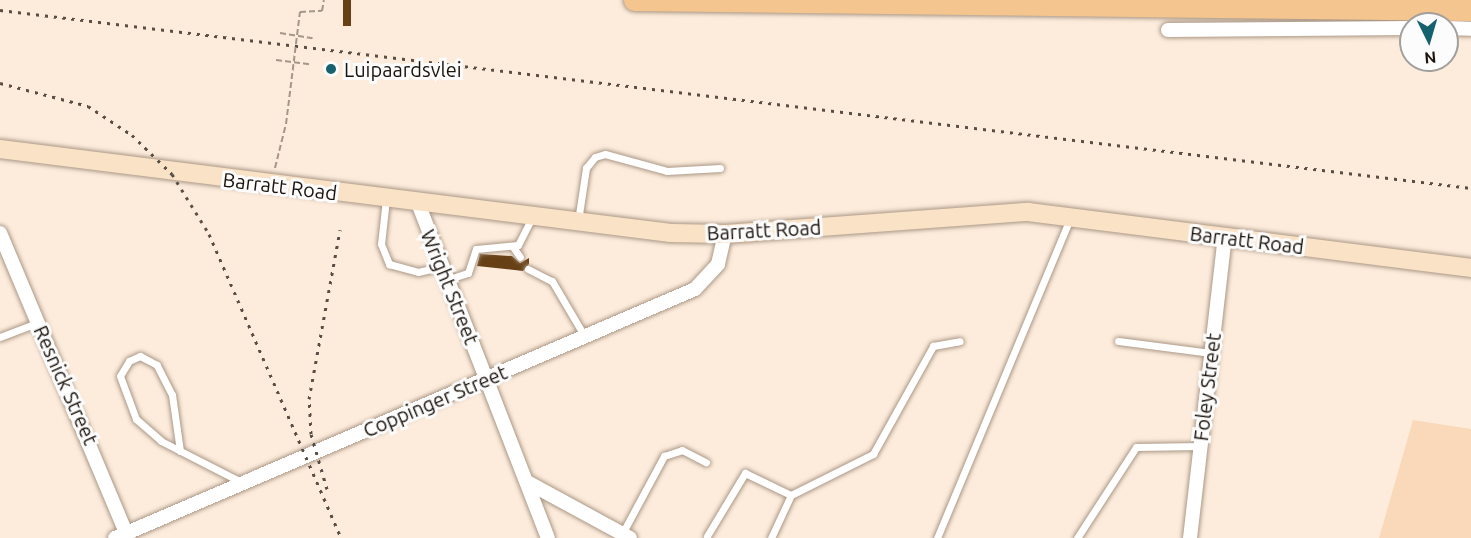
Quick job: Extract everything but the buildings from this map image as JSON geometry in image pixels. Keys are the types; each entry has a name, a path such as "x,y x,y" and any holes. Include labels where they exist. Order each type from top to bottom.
{"main road":[{"path":"634,0 1201,3 1355,19 1399,20"},
{"name":"Barratt Road","path":"0,149 56,160 532,217 725,234 1011,213 1071,217 1471,268"},
{"name":"Barratt Road","path":"0,160 56,160"}],"street":[{"path":"1168,30 1355,19 1399,26"},
{"name":"Wright Street","path":"418,203 440,267 489,379 548,538"},
{"name":"Resnick Street","path":"0,232 39,322 123,536"},
{"name":"Coppinger Street","path":"123,536 701,285 718,264 725,234"},
{"name":"Foley Street","path":"1190,538 1225,237"},
{"path":"527,482 626,536"}],"lane":[{"path":"578,221 586,168 595,157 605,154 667,171 720,168"},
{"path":"386,199 381,244 389,264 418,272 440,267"},
{"path":"513,247 532,217"},
{"path":"938,538 1071,217"},
{"path":"513,247 520,257"},
{"path":"446,280 468,273 476,249 513,247"},
{"path":"528,269 552,281 585,337"},
{"path":"0,337 39,322"},
{"path":"771,538 791,495 873,454 933,346 960,341"},
{"path":"1118,341 1211,353"},
{"path":"180,450 172,395 157,364 140,356 129,361 120,376 136,419 180,450 243,484"},
{"path":"1077,538 1125,457 1136,447 1200,446"},
{"path":"626,536 664,456 682,450 706,462"},
{"path":"707,536 745,473 791,495"}],"path":[{"path":"270,185 286,124 300,12 322,11 324,0"},
{"path":"280,33 313,38"},
{"path":"276,60 310,64"}],"shaded area":[{"path":"1413,420 1471,429 1471,538 1379,538"}],"railway":[{"path":"0,10 1471,188"},
{"path":"0,83 88,106 132,135 172,174 209,234 341,538"},
{"path":"327,489 311,434 309,399 340,230"}],"place":[{"name":"Luipaardsvlei","path":"331,69"}]}
